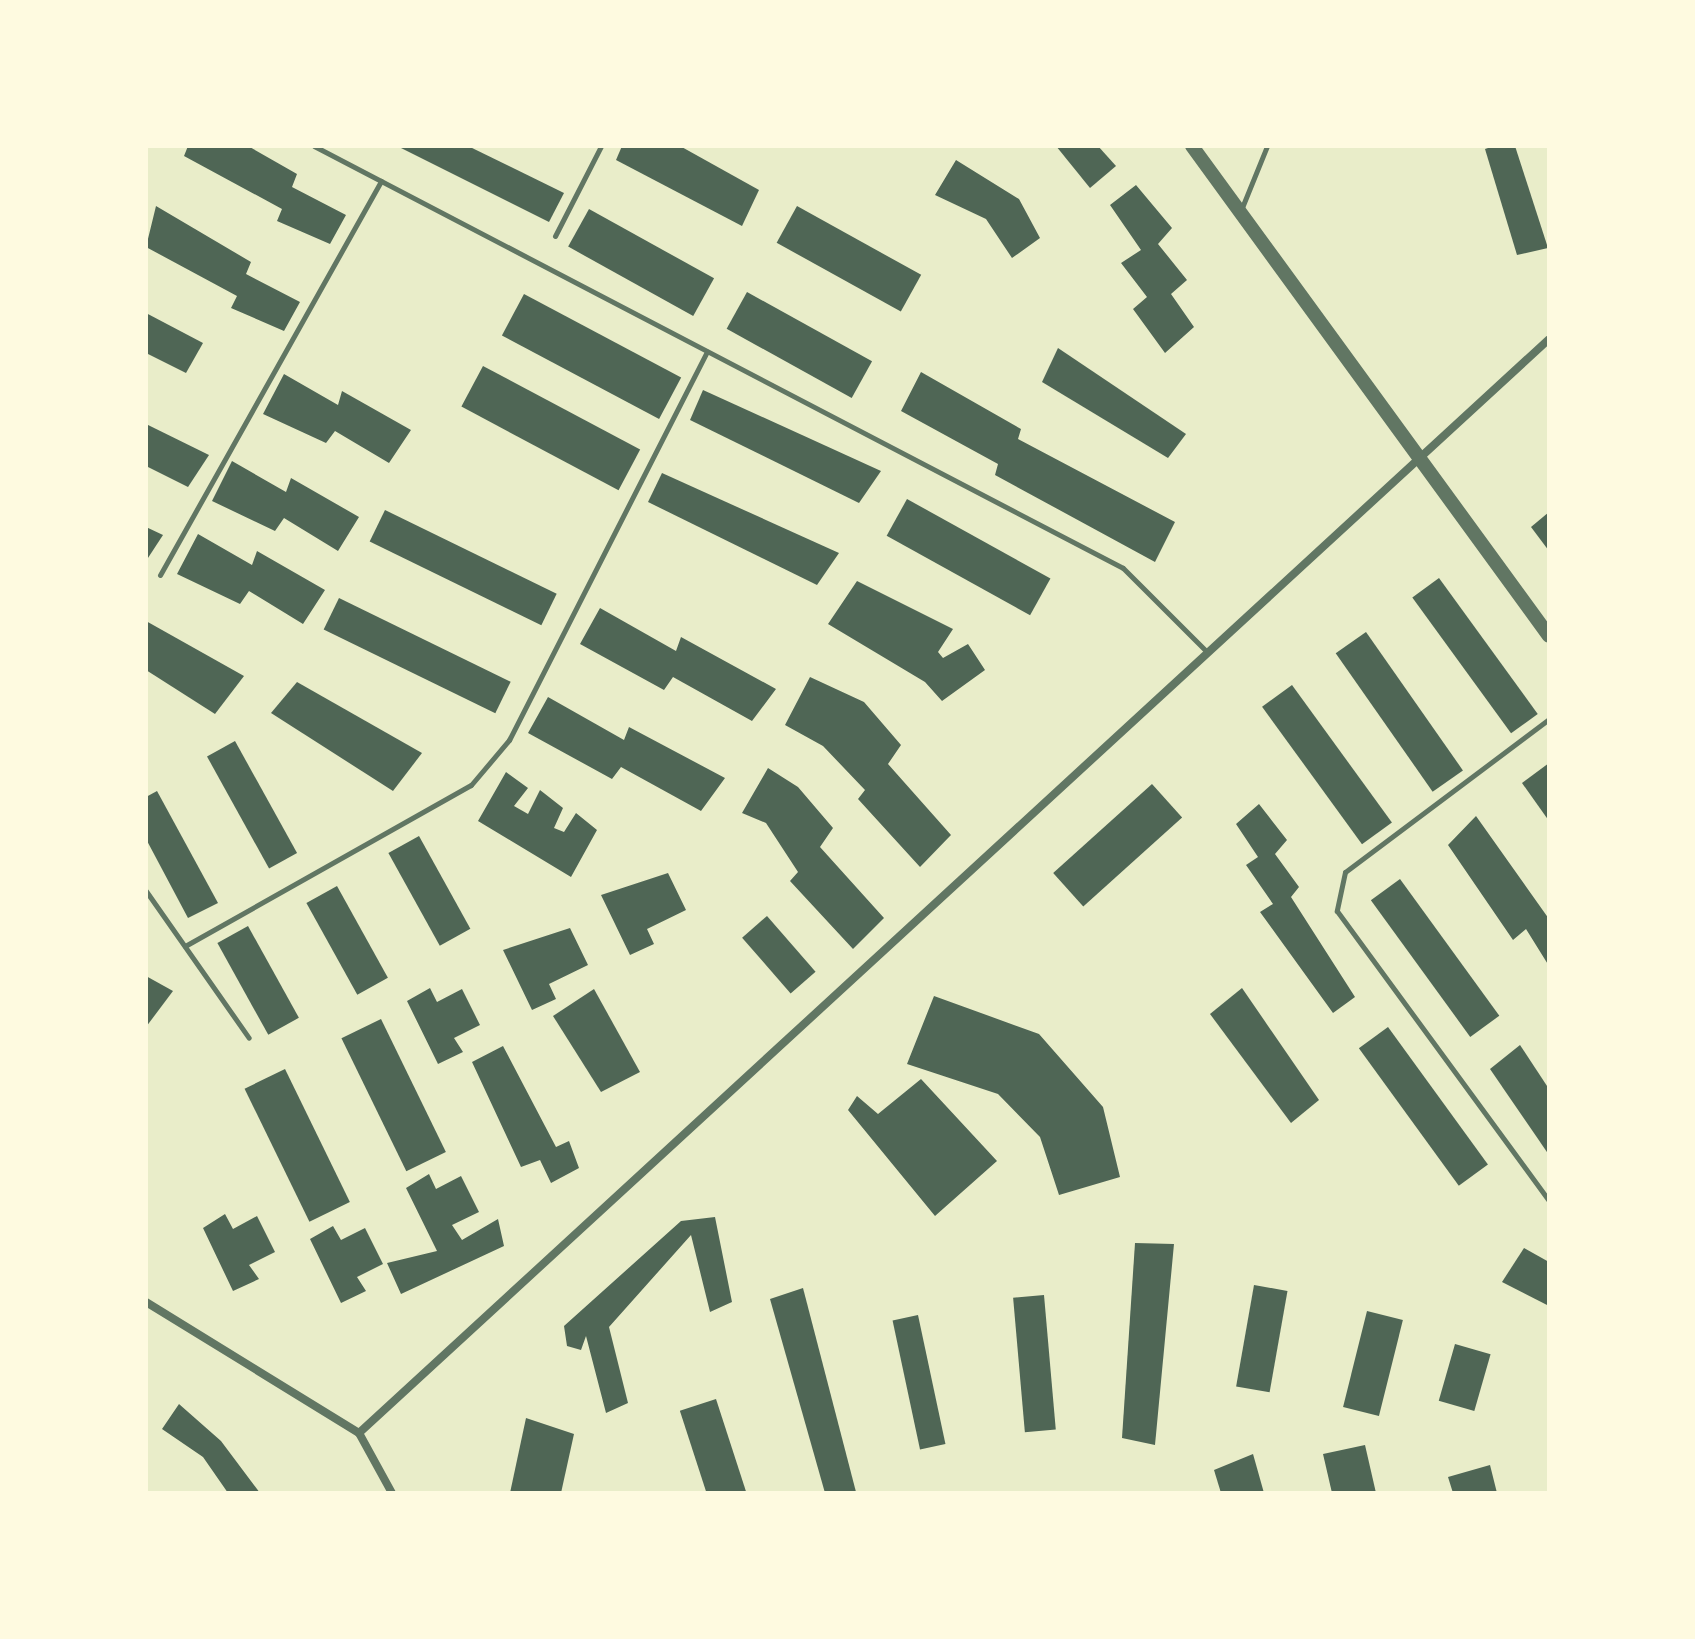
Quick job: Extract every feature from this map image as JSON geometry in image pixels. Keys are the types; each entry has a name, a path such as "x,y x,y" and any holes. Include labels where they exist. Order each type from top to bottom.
{"street":[{"path":"1192,146 1549,636"},
{"path":"359,1433 1549,339"},
{"path":"146,1302 359,1433 392,1493"}],"lane":[{"path":"314,146 1123,568 1209,653"},
{"path":"555,236 601,146"},
{"path":"1241,211 1267,146"},
{"path":"160,575 381,181"},
{"path":"185,946 471,785 509,740 707,351"},
{"path":"1549,719 1345,872 1337,911 1549,1201"},
{"path":"146,891 249,1038"}],"building":[{"path":"188,146 248,146 297,174 292,187 346,215 330,244 277,221 282,209 184,156"},
{"path":"397,146 468,146 564,193 549,222"},
{"path":"622,146 680,146 759,190 742,226 616,160"},
{"path":"1056,146 1098,146 1116,166 1090,188"},
{"path":"1515,146 1548,248 1517,255 1485,149"},
{"path":"956,160 1019,199 1040,238 1012,258 986,219 935,195"},
{"path":"1136,185 1172,228 1158,244 1187,280 1171,294 1194,327 1165,353 1133,309 1147,297 1121,263 1141,250 1110,205"},
{"path":"156,206 251,262 246,274 300,302 284,331 231,308 237,296 146,247"},
{"path":"797,206 921,275 901,312 777,243"},
{"path":"589,209 714,278 693,316 568,247"},
{"path":"747,292 872,361 852,398 727,329"},
{"path":"524,294 681,378 659,419 502,335"},
{"path":"146,313 203,343 186,373 146,353"},
{"path":"1058,348 1186,434 1168,458 1042,382"},
{"path":"483,366 640,450 619,490 461,407"},
{"path":"921,372 1021,429 1018,439 1175,522 1155,562 995,475 998,464 901,411"},
{"path":"284,374 338,405 342,391 411,430 389,463 335,431 326,443 263,414"},
{"path":"703,390 881,471 859,503 690,420"},
{"path":"146,424 209,455 188,487 146,466"},
{"path":"232,461 286,492 291,478 359,517 338,551 284,518 275,531 212,501"},
{"path":"662,473 839,553 817,585 648,502"},
{"path":"907,499 1050,579 1030,615 887,536"},
{"path":"385,510 557,594 541,625 370,541"},
{"path":"1549,512 1549,551 1531,527"},
{"path":"146,527 163,535 146,561"},
{"path":"198,534 252,565 257,551 325,590 303,624 249,591 240,604 177,574"},
{"path":"1439,578 1538,714 1511,733 1412,597"},
{"path":"857,581 953,629 938,652 943,658 968,644 985,670 942,701 925,682 828,624"},
{"path":"339,598 511,682 495,713 324,629"},
{"path":"600,608 676,651 681,637 776,689 752,721 673,677 664,690 580,644"},
{"path":"146,621 244,676 215,714 146,670"},
{"path":"1366,632 1463,770 1433,792 1336,653"},
{"path":"810,677 864,702 901,745 888,764 951,835 920,867 858,799 865,790 823,746 785,725"},
{"path":"297,682 422,753 393,791 271,713"},
{"path":"1292,685 1392,823 1362,844 1262,707"},
{"path":"548,697 624,740 629,727 725,778 701,811 621,767 612,779 528,733"},
{"path":"235,741 297,853 269,868 207,757"},
{"path":"1549,763 1549,821 1522,783"},
{"path":"768,768 798,787 833,828 820,847 884,918 853,949 790,881 798,872 766,823 742,813"},
{"path":"506,772 528,788 514,806 528,814 540,790 563,808 554,828 564,832 576,813 597,830 571,877 478,821"},
{"path":"1152,784 1182,817 1083,906 1053,873"},
{"path":"157,791 218,903 188,918 146,839 146,797"},
{"path":"1259,804 1287,840 1275,854 1299,887 1291,897 1355,997 1333,1013 1260,912 1273,904 1246,865 1258,857 1236,824"},
{"path":"1476,816 1549,919 1549,966 1526,929 1513,940 1448,845"},
{"path":"419,836 470,929 440,946 388,853"},
{"path":"668,873 686,910 647,929 654,944 630,955 601,895"},
{"path":"1400,879 1499,1016 1470,1037 1371,900"},
{"path":"337,886 388,978 357,995 306,903"},
{"path":"767,916 816,972 791,993 742,938"},
{"path":"248,926 299,1018 268,1035 217,943"},
{"path":"570,928 588,965 549,984 556,999 532,1010 503,950"},
{"path":"146,976 173,991 146,1027"},
{"path":"430,988 437,1002 462,989 480,1025 454,1038 463,1052 438,1064 407,1001"},
{"path":"1242,988 1319,1100 1291,1123 1210,1014"},
{"path":"594,989 640,1072 601,1092 553,1016"},
{"path":"934,996 1039,1034 1103,1107 1120,1177 1059,1195 1040,1137 998,1094 907,1064"},
{"path":"381,1019 446,1152 406,1171 341,1038"},
{"path":"1388,1027 1488,1165 1459,1186 1359,1048"},
{"path":"1520,1045 1549,1089 1549,1155 1490,1069"},
{"path":"503,1046 556,1147 569,1141 579,1168 551,1183 540,1160 521,1167 472,1062"},
{"path":"285,1069 350,1202 309,1222 245,1089"},
{"path":"921,1079 997,1161 935,1216 848,1110 857,1096 878,1114"},
{"path":"429,1174 436,1189 461,1176 479,1212 452,1225 462,1240 498,1219 504,1246 401,1294 387,1263 437,1251 406,1188"},
{"path":"225,1214 233,1229 257,1216 275,1252 249,1265 259,1279 233,1291 203,1228"},
{"path":"715,1217 732,1302 710,1312 691,1235 609,1327 628,1403 606,1413 586,1336 581,1350 567,1346 564,1326 681,1221"},
{"path":"333,1226 341,1240 365,1228 383,1264 357,1277 366,1291 341,1303 310,1239"},
{"path":"1135,1243 1174,1244 1155,1445 1122,1438"},
{"path":"1524,1248 1549,1262 1549,1306 1502,1282"},
{"path":"1254,1285 1287,1291 1270,1392 1236,1386"},
{"path":"803,1288 854,1493 825,1493 770,1299"},
{"path":"1044,1295 1056,1429 1025,1432 1013,1298"},
{"path":"1367,1311 1403,1320 1379,1416 1343,1407"},
{"path":"918,1315 945,1444 920,1450 893,1320"},
{"path":"1455,1344 1491,1354 1474,1411 1439,1401"},
{"path":"716,1399 747,1493 707,1493 680,1411"},
{"path":"179,1404 221,1441 260,1493 228,1493 203,1457 162,1429"},
{"path":"526,1418 574,1434 561,1493 510,1493"},
{"path":"1365,1445 1376,1493 1332,1493 1323,1454"},
{"path":"1253,1454 1264,1493 1221,1493 1214,1470"},
{"path":"1490,1465 1497,1493 1453,1493 1448,1477"}]}
